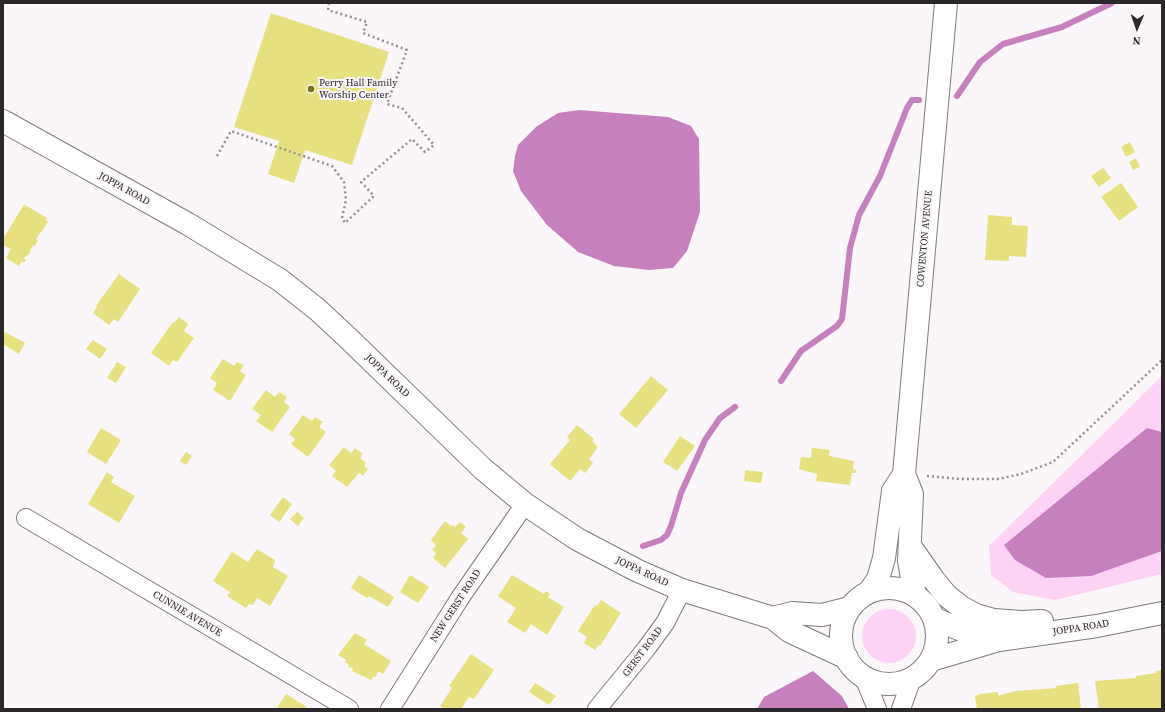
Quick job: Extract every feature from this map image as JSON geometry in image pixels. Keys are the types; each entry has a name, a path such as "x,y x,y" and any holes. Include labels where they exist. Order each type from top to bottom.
{"street":[{"name":"COWENTON AVENUE","path":"915,596 909,561 912,494 904,474 946,3"},
{"name":"JOPPA ROAD","path":"3,121 188,224 280,280 318,310 463,450 525,504 577,539 638,571 682,590 773,618 789,631 847,658"},
{"name":"COWENTON AVENUE","path":"869,592 878,579 884,558 893,491 904,474"},
{"name":"NEW GERST ROAD","path":"390,709 460,598 525,504"},
{"name":"CUNNIE AVENUE","path":"26,518 349,709"},
{"path":"910,546 947,596 961,607 976,615 994,620 1021,622 1086,616 1097,626"},
{"name":"JOPPA ROAD","path":"885,588 901,589 915,596 927,606 935,619 937,633 936,647 931,660 912,678 900,682 887,683 874,681 863,676 847,658 842,646 844,620 850,608 862,596 869,592 885,588"},
{"name":"GERST ROAD","path":"597,709 646,649 665,623 682,590"},
{"name":"JOPPA ROAD","path":"773,618 792,613 822,615 850,608"},
{"name":"JOPPA ROAD","path":"931,660 999,640 1097,626 1162,613"},
{"name":"JOPPA ROAD","path":"935,619 976,636 999,640"},
{"path":"863,676 877,709"},
{"path":"901,709 912,678"}],"path":[{"path":"217,156 231,131 332,166 344,182 346,200 342,218 344,223 374,196 361,182 412,139 425,152 434,145 402,108 388,104 407,50 363,33 367,22 328,10 329,3"},
{"path":"904,474 961,479 998,479 1021,474 1053,462 1162,360"}],"shaded area":[{"path":"579,110 668,117 691,126 699,139 700,212 687,251 673,268 649,270 614,266 578,252 547,225 521,191 513,171 518,145 536,127 558,113"},
{"path":"1162,376 1162,574 1055,600 1013,592 991,575 989,546"},
{"path":"1147,428 1162,432 1162,551 1091,576 1046,578 1015,560 1004,545"},
{"path":"884,609 894,609 904,613 912,621 916,631 916,641 912,651 904,659 894,663 884,663 874,659 866,651 862,641 862,631 866,621 874,613"},
{"path":"813,671 842,696 849,709 757,709 764,697"}],"building":[{"name":"Perry Hall Family Worship Center","path":"271,13 389,52 352,165 305,150 294,183 268,174 279,141 234,127"},
{"path":"1130,142 1135,152 1126,157 1121,147"},
{"path":"1136,158 1140,167 1133,170 1129,162"},
{"path":"1103,168 1111,178 1099,187 1091,176"},
{"path":"1121,183 1138,207 1119,221 1101,197"},
{"path":"25,205 47,218 46,220 48,222 36,239 38,240 35,246 33,245 29,254 24,258 26,260 24,263 22,261 19,266 6,258 11,249 3,245 3,239"},
{"path":"988,215 1012,217 1012,225 1028,226 1026,257 1009,256 1009,261 985,260"},
{"path":"119,274 140,289 118,322 114,319 109,325 93,313 97,307 96,306"},
{"path":"179,317 188,324 184,331 194,338 177,362 173,360 169,366 151,353 173,322 174,323"},
{"path":"5,332 25,343 19,354 3,344 3,336"},
{"path":"93,340 107,349 100,359 86,349"},
{"path":"223,359 234,366 237,362 244,365 240,371 246,375 230,401 213,390 217,383 210,378"},
{"path":"117,362 126,367 116,383 107,378"},
{"path":"651,376 668,390 636,428 619,414"},
{"path":"266,390 275,397 279,392 287,397 284,402 290,407 272,432 256,421 261,415 252,409"},
{"path":"303,415 312,421 315,417 323,422 319,427 326,432 308,457 291,444 295,439 289,434"},
{"path":"577,425 594,439 592,441 598,447 589,459 593,463 585,473 580,469 570,481 550,464 570,440 567,437"},
{"path":"101,428 121,440 106,464 87,452"},
{"path":"680,436 695,446 677,471 663,462"},
{"path":"344,447 351,453 355,448 363,454 360,458 366,463 364,466 368,469 363,476 359,473 347,487 332,476 336,471 329,465"},
{"path":"812,448 830,450 829,456 854,461 853,469 856,470 856,473 852,473 850,485 816,481 817,474 799,469 801,457 811,458"},
{"path":"186,452 192,456 186,465 180,461"},
{"path":"745,470 763,472 761,483 744,481"},
{"path":"107,472 114,477 111,482 135,496 119,523 88,504"},
{"path":"283,497 292,504 279,522 270,515"},
{"path":"297,512 304,518 298,526 290,519"},
{"path":"445,521 451,526 452,525 455,527 460,522 466,527 461,533 468,539 445,568 433,558 436,553 432,550 436,545 431,540"},
{"path":"257,549 275,560 273,567 288,576 270,606 257,598 253,605 249,604 246,608 227,596 230,592 213,581 232,552 248,562"},
{"path":"359,575 394,597 388,607 369,596 367,598 351,588"},
{"path":"410,575 429,587 418,603 400,592"},
{"path":"512,575 544,594 546,591 550,594 548,597 564,607 547,635 531,624 525,633 507,622 516,608 498,596"},
{"path":"601,600 621,613 600,646 598,645 595,650 584,643 587,637 578,631 595,605 597,606"},
{"path":"355,633 367,640 364,644 391,661 383,674 378,671 376,677 374,676 371,680 352,671 353,668 348,667 349,665 345,662 346,660 338,655"},
{"path":"471,654 494,670 474,699 469,697 461,709 445,709 440,706 452,688 449,686"},
{"path":"1162,670 1161,709 1099,709 1095,681 1136,678 1136,676 1156,673 1156,671"},
{"path":"535,683 556,696 549,705 529,692"},
{"path":"1078,683 1081,709 977,709 975,696 980,694 998,692 998,696 1016,691 1056,688 1056,686"},
{"path":"286,694 307,707 305,709 276,709"}],"waterway":[{"path":"957,96 980,62 1003,44 1062,27 1112,3"},
{"path":"781,381 801,351 837,326 842,319 850,248 859,215 880,176 907,108 912,100 919,100"},
{"path":"643,546 661,540 667,535 681,493 705,440 720,418 735,407"}],"place":[{"name":"Perry Hall Family Worship Center","path":"311,89"}]}
